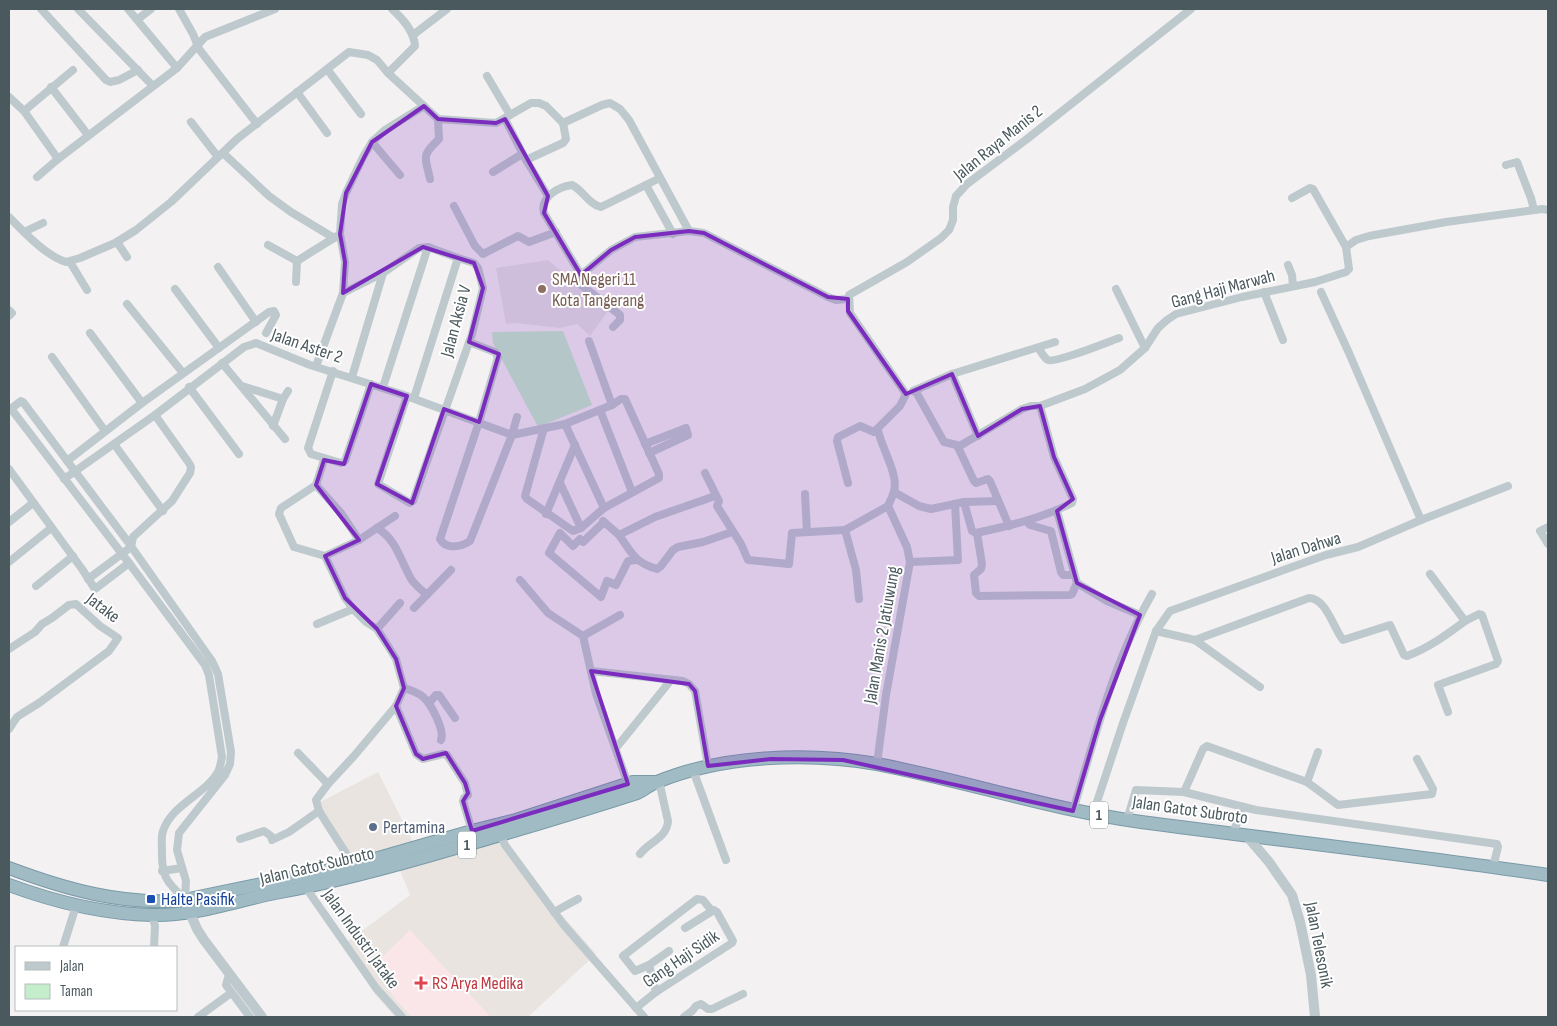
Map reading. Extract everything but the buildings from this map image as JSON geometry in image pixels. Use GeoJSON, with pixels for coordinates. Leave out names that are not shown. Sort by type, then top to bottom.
{"type":"FeatureCollection","features":[{"type":"Feature","properties":{"kind":"highway","name":"Jalan Gatot Subroto"},"geometry":{"type":"LineString","coordinates":[[9,885],[38,896],[76,906],[127,914],[152,915],[189,912],[302,881],[501,836],[637,793],[656,782],[708,766],[796,758],[877,764],[1073,811],[1127,820],[1548,875]]}},
{"type":"Feature","properties":{"kind":"highway","name":"Jalan Gatot Subroto"},"geometry":{"type":"LineString","coordinates":[[355,870],[472,831],[516,820],[628,784],[641,781],[656,782]]}},
{"type":"Feature","properties":{"kind":"highway","name":"Jalan Gatot Subroto"},"geometry":{"type":"LineString","coordinates":[[9,868],[77,891],[130,899],[169,901],[277,881],[302,881]]}},
{"type":"Feature","properties":{"kind":"street"},"geometry":{"type":"LineString","coordinates":[[41,9],[106,80],[110,82],[118,80],[138,70]]}},
{"type":"Feature","properties":{"kind":"street"},"geometry":{"type":"LineString","coordinates":[[78,9],[153,86]]}},
{"type":"Feature","properties":{"kind":"street"},"geometry":{"type":"LineString","coordinates":[[128,9],[177,68]]}},
{"type":"Feature","properties":{"kind":"street"},"geometry":{"type":"LineString","coordinates":[[138,20],[151,9]]}},
{"type":"Feature","properties":{"kind":"street"},"geometry":{"type":"LineString","coordinates":[[179,9],[193,34],[198,48],[256,124]]}},
{"type":"Feature","properties":{"kind":"street"},"geometry":{"type":"LineString","coordinates":[[36,177],[177,68],[198,48],[208,35],[275,9]]}},
{"type":"Feature","properties":{"kind":"street"},"geometry":{"type":"LineString","coordinates":[[388,73],[415,46],[413,36],[406,24],[392,9]]}},
{"type":"Feature","properties":{"kind":"street"},"geometry":{"type":"LineString","coordinates":[[413,36],[447,9]]}},
{"type":"Feature","properties":{"kind":"street","name":"Jalan Raya Manis 2"},"geometry":{"type":"LineString","coordinates":[[848,299],[849,296],[907,262],[941,238],[953,220],[953,207],[956,196],[967,184],[1191,9]]}},
{"type":"Feature","properties":{"kind":"street"},"geometry":{"type":"LineString","coordinates":[[9,217],[24,232],[62,261],[70,262],[117,242],[127,237],[160,211],[256,124],[346,54],[352,52],[377,60],[388,73],[438,119],[496,123],[531,103],[539,103],[546,106],[563,123],[566,139],[563,143],[524,157],[493,172]]}},
{"type":"Feature","properties":{"kind":"street"},"geometry":{"type":"LineString","coordinates":[[327,69],[362,114]]}},
{"type":"Feature","properties":{"kind":"street"},"geometry":{"type":"LineString","coordinates":[[24,111],[73,70]]}},
{"type":"Feature","properties":{"kind":"street"},"geometry":{"type":"LineString","coordinates":[[487,76],[524,157],[548,196]]}},
{"type":"Feature","properties":{"kind":"street"},"geometry":{"type":"LineString","coordinates":[[51,87],[88,135]]}},
{"type":"Feature","properties":{"kind":"street"},"geometry":{"type":"LineString","coordinates":[[297,92],[326,133]]}},
{"type":"Feature","properties":{"kind":"street"},"geometry":{"type":"LineString","coordinates":[[9,97],[24,111],[58,159]]}},
{"type":"Feature","properties":{"kind":"street"},"geometry":{"type":"LineString","coordinates":[[563,123],[602,105],[610,103],[615,105],[628,120],[689,231]]}},
{"type":"Feature","properties":{"kind":"street"},"geometry":{"type":"LineString","coordinates":[[316,366],[343,293],[345,262],[337,236],[342,204],[363,157],[372,142],[384,130],[424,106]]}},
{"type":"Feature","properties":{"kind":"street"},"geometry":{"type":"LineString","coordinates":[[430,180],[426,153],[439,139],[438,119]]}},
{"type":"Feature","properties":{"kind":"street"},"geometry":{"type":"LineString","coordinates":[[191,122],[207,143],[269,196],[291,212],[337,236]]}},
{"type":"Feature","properties":{"kind":"street"},"geometry":{"type":"LineString","coordinates":[[372,142],[400,175]]}},
{"type":"Feature","properties":{"kind":"street"},"geometry":{"type":"LineString","coordinates":[[1506,164],[1517,162],[1534,210]]}},
{"type":"Feature","properties":{"kind":"street"},"geometry":{"type":"LineString","coordinates":[[581,275],[543,210],[543,205],[548,196],[572,185],[597,207],[601,208],[660,178]]}},
{"type":"Feature","properties":{"kind":"street"},"geometry":{"type":"LineString","coordinates":[[646,185],[673,234]]}},
{"type":"Feature","properties":{"kind":"street"},"geometry":{"type":"LineString","coordinates":[[1292,198],[1310,188],[1313,189],[1346,247],[1356,240],[1369,236],[1446,222],[1534,210],[1548,210]]}},
{"type":"Feature","properties":{"kind":"street"},"geometry":{"type":"LineString","coordinates":[[454,206],[475,246],[483,254],[518,236],[528,242],[556,232]]}},
{"type":"Feature","properties":{"kind":"street"},"geometry":{"type":"LineString","coordinates":[[24,232],[43,223]]}},
{"type":"Feature","properties":{"kind":"street"},"geometry":{"type":"LineString","coordinates":[[613,327],[620,320],[620,315],[581,285],[579,280],[581,275],[611,250],[629,240],[642,236],[689,231],[704,233],[828,297],[836,300],[848,299],[850,313],[906,394]]}},
{"type":"Feature","properties":{"kind":"street"},"geometry":{"type":"LineString","coordinates":[[297,261],[337,236]]}},
{"type":"Feature","properties":{"kind":"street"},"geometry":{"type":"LineString","coordinates":[[117,242],[127,257]]}},
{"type":"Feature","properties":{"kind":"street"},"geometry":{"type":"LineString","coordinates":[[268,245],[297,261]]}},
{"type":"Feature","properties":{"kind":"street"},"geometry":{"type":"LineString","coordinates":[[343,293],[383,273],[418,248],[428,247],[382,387]]}},
{"type":"Feature","properties":{"kind":"street","name":"Jalan Aksia V"},"geometry":{"type":"LineString","coordinates":[[410,397],[378,484],[412,502],[468,342],[483,288],[478,268],[474,264],[457,260],[428,247]]}},
{"type":"Feature","properties":{"kind":"street","name":"Gang Haji Marwah"},"geometry":{"type":"LineString","coordinates":[[958,447],[1022,409],[1040,406],[1086,389],[1120,370],[1145,348],[1158,328],[1176,314],[1346,272],[1349,269],[1346,247]]}},
{"type":"Feature","properties":{"kind":"street"},"geometry":{"type":"LineString","coordinates":[[410,397],[457,260]]}},
{"type":"Feature","properties":{"kind":"street"},"geometry":{"type":"LineString","coordinates":[[296,282],[297,261]]}},
{"type":"Feature","properties":{"kind":"street"},"geometry":{"type":"LineString","coordinates":[[70,262],[86,290]]}},
{"type":"Feature","properties":{"kind":"street"},"geometry":{"type":"LineString","coordinates":[[1288,265],[1292,275],[1293,286]]}},
{"type":"Feature","properties":{"kind":"street"},"geometry":{"type":"LineString","coordinates":[[218,267],[256,322]]}},
{"type":"Feature","properties":{"kind":"street"},"geometry":{"type":"LineString","coordinates":[[352,377],[383,273]]}},
{"type":"Feature","properties":{"kind":"street"},"geometry":{"type":"LineString","coordinates":[[175,289],[219,348]]}},
{"type":"Feature","properties":{"kind":"street"},"geometry":{"type":"LineString","coordinates":[[1116,289],[1145,348]]}},
{"type":"Feature","properties":{"kind":"street"},"geometry":{"type":"LineString","coordinates":[[1264,292],[1283,340]]}},
{"type":"Feature","properties":{"kind":"street"},"geometry":{"type":"LineString","coordinates":[[1321,292],[1350,353],[1421,520]]}},
{"type":"Feature","properties":{"kind":"street"},"geometry":{"type":"LineString","coordinates":[[127,304],[183,374]]}},
{"type":"Feature","properties":{"kind":"street"},"geometry":{"type":"LineString","coordinates":[[9,310],[12,313],[9,316]]}},
{"type":"Feature","properties":{"kind":"street"},"geometry":{"type":"LineString","coordinates":[[67,461],[142,403],[271,310],[276,313],[276,316],[266,333]]}},
{"type":"Feature","properties":{"kind":"street"},"geometry":{"type":"LineString","coordinates":[[90,333],[142,403]]}},
{"type":"Feature","properties":{"kind":"street"},"geometry":{"type":"LineString","coordinates":[[1038,348],[1046,358],[1052,360],[1083,352],[1119,338]]}},
{"type":"Feature","properties":{"kind":"street"},"geometry":{"type":"LineString","coordinates":[[589,341],[612,405]]}},
{"type":"Feature","properties":{"kind":"street"},"geometry":{"type":"LineString","coordinates":[[468,342],[495,352],[498,357],[480,422],[440,539],[443,544],[449,547],[462,545],[470,541],[512,435],[517,417]]}},
{"type":"Feature","properties":{"kind":"street"},"geometry":{"type":"LineString","coordinates":[[848,483],[837,441],[838,437],[860,426],[872,432],[878,430],[900,406],[906,394],[915,390],[952,374],[1055,342]]}},
{"type":"Feature","properties":{"kind":"street","name":"Jalan Aster 2"},"geometry":{"type":"LineString","coordinates":[[64,479],[155,415],[189,387],[244,347],[256,343],[512,435]]}},
{"type":"Feature","properties":{"kind":"street"},"geometry":{"type":"LineString","coordinates":[[52,357],[105,431]]}},
{"type":"Feature","properties":{"kind":"street"},"geometry":{"type":"LineString","coordinates":[[222,363],[285,440]]}},
{"type":"Feature","properties":{"kind":"street"},"geometry":{"type":"LineString","coordinates":[[333,371],[308,448],[311,454],[324,460],[340,464],[345,461],[371,384]]}},
{"type":"Feature","properties":{"kind":"street"},"geometry":{"type":"LineString","coordinates":[[952,374],[978,436]]}},
{"type":"Feature","properties":{"kind":"street"},"geometry":{"type":"LineString","coordinates":[[241,386],[283,398]]}},
{"type":"Feature","properties":{"kind":"street"},"geometry":{"type":"LineString","coordinates":[[189,387],[239,454]]}},
{"type":"Feature","properties":{"kind":"street"},"geometry":{"type":"LineString","coordinates":[[915,390],[944,442],[955,444],[958,447],[974,481],[976,483],[990,480],[1009,526]]}},
{"type":"Feature","properties":{"kind":"street"},"geometry":{"type":"LineString","coordinates":[[274,426],[283,398],[288,391]]}},
{"type":"Feature","properties":{"kind":"street"},"geometry":{"type":"LineString","coordinates":[[512,435],[544,428],[565,424],[612,405],[621,399],[625,399],[660,476],[604,508],[581,528],[573,531],[546,514],[525,496],[544,428]]}},
{"type":"Feature","properties":{"kind":"street"},"geometry":{"type":"LineString","coordinates":[[186,899],[169,884],[162,871],[163,831],[172,815],[209,782],[217,773],[220,765],[222,757],[209,675],[205,665],[12,408],[19,402],[23,402],[124,537],[205,651],[218,674],[231,752],[230,764],[225,775],[179,833],[177,850],[186,881],[186,899],[189,912],[201,934],[229,975],[262,1017]]}},
{"type":"Feature","properties":{"kind":"street"},"geometry":{"type":"LineString","coordinates":[[964,502],[972,530],[977,533],[1009,526],[1057,511],[1072,502],[1073,499],[1054,457],[1040,406]]}},
{"type":"Feature","properties":{"kind":"street"},"geometry":{"type":"LineString","coordinates":[[600,410],[632,492]]}},
{"type":"Feature","properties":{"kind":"street"},"geometry":{"type":"LineString","coordinates":[[88,579],[131,547],[133,538],[172,501],[191,470],[189,463],[155,415]]}},
{"type":"Feature","properties":{"kind":"street"},"geometry":{"type":"LineString","coordinates":[[565,424],[604,508]]}},
{"type":"Feature","properties":{"kind":"street"},"geometry":{"type":"LineString","coordinates":[[645,444],[686,428],[688,435],[649,453]]}},
{"type":"Feature","properties":{"kind":"street"},"geometry":{"type":"LineString","coordinates":[[705,473],[719,502],[717,506],[741,544],[748,560],[787,564],[789,562],[792,533],[845,530],[888,506],[896,484],[880,441],[878,430]]}},
{"type":"Feature","properties":{"kind":"street"},"geometry":{"type":"LineString","coordinates":[[114,444],[163,511]]}},
{"type":"Feature","properties":{"kind":"street"},"geometry":{"type":"LineString","coordinates":[[546,514],[575,445]]}},
{"type":"Feature","properties":{"kind":"street"},"geometry":{"type":"LineString","coordinates":[[324,460],[316,485],[281,508],[279,514],[294,547],[325,556],[359,540],[395,516]]}},
{"type":"Feature","properties":{"kind":"street"},"geometry":{"type":"LineString","coordinates":[[9,469],[95,589],[129,563]]}},
{"type":"Feature","properties":{"kind":"street"},"geometry":{"type":"LineString","coordinates":[[560,483],[581,528]]}},
{"type":"Feature","properties":{"kind":"street"},"geometry":{"type":"LineString","coordinates":[[316,485],[341,513],[359,540]]}},
{"type":"Feature","properties":{"kind":"street","name":"Jalan Dahwa"},"geometry":{"type":"LineString","coordinates":[[1093,814],[1156,631],[1170,611],[1309,561],[1358,547],[1508,486]]}},
{"type":"Feature","properties":{"kind":"street"},"geometry":{"type":"LineString","coordinates":[[894,492],[925,508],[931,509],[964,502],[998,501]]}},
{"type":"Feature","properties":{"kind":"street"},"geometry":{"type":"LineString","coordinates":[[805,494],[807,532]]}},
{"type":"Feature","properties":{"kind":"street"},"geometry":{"type":"LineString","coordinates":[[619,535],[655,517],[715,496]]}},
{"type":"Feature","properties":{"kind":"street"},"geometry":{"type":"LineString","coordinates":[[9,522],[33,503]]}},
{"type":"Feature","properties":{"kind":"street"},"geometry":{"type":"LineString","coordinates":[[910,562],[958,560],[954,504]]}},
{"type":"Feature","properties":{"kind":"street","name":"Jalan Manis 2 Jatiuwung"},"geometry":{"type":"LineString","coordinates":[[877,764],[897,632],[910,562],[907,547],[888,506]]}},
{"type":"Feature","properties":{"kind":"street"},"geometry":{"type":"LineString","coordinates":[[1057,511],[1077,583],[1107,601],[1140,616]]}},
{"type":"Feature","properties":{"kind":"street"},"geometry":{"type":"LineString","coordinates":[[1026,521],[1051,530],[1061,572],[1063,575],[1074,574]]}},
{"type":"Feature","properties":{"kind":"street"},"geometry":{"type":"LineString","coordinates":[[636,560],[628,561],[616,585],[607,582],[601,597],[549,553],[560,533],[574,546],[580,540],[583,542],[603,522],[619,535],[636,560],[656,568],[661,566],[673,550],[678,547],[704,542],[732,532]]}},
{"type":"Feature","properties":{"kind":"street"},"geometry":{"type":"LineString","coordinates":[[1548,527],[1540,531],[1548,544]]}},
{"type":"Feature","properties":{"kind":"street"},"geometry":{"type":"LineString","coordinates":[[9,562],[51,528]]}},
{"type":"Feature","properties":{"kind":"street"},"geometry":{"type":"LineString","coordinates":[[377,528],[385,532],[394,543],[410,578],[427,595]]}},
{"type":"Feature","properties":{"kind":"street"},"geometry":{"type":"LineString","coordinates":[[845,530],[856,570],[859,599]]}},
{"type":"Feature","properties":{"kind":"street"},"geometry":{"type":"LineString","coordinates":[[977,533],[982,564],[981,569],[974,575],[978,596],[1068,595],[1072,594],[1077,583]]}},
{"type":"Feature","properties":{"kind":"street"},"geometry":{"type":"LineString","coordinates":[[115,544],[124,537],[133,538]]}},
{"type":"Feature","properties":{"kind":"street"},"geometry":{"type":"LineString","coordinates":[[36,586],[73,556]]}},
{"type":"Feature","properties":{"kind":"street"},"geometry":{"type":"LineString","coordinates":[[325,556],[352,609],[366,622],[378,629],[396,659],[404,688],[396,706],[316,800],[319,811],[355,870]]}},
{"type":"Feature","properties":{"kind":"street"},"geometry":{"type":"LineString","coordinates":[[414,608],[450,570]]}},
{"type":"Feature","properties":{"kind":"street"},"geometry":{"type":"LineString","coordinates":[[1430,574],[1465,621]]}},
{"type":"Feature","properties":{"kind":"street"},"geometry":{"type":"LineString","coordinates":[[520,580],[548,613],[582,636],[596,694],[628,784]]}},
{"type":"Feature","properties":{"kind":"street"},"geometry":{"type":"LineString","coordinates":[[1073,811],[1100,720],[1127,647],[1152,594]]}},
{"type":"Feature","properties":{"kind":"street"},"geometry":{"type":"LineString","coordinates":[[1195,640],[1309,598],[1314,598],[1322,604],[1343,640],[1390,625],[1406,656],[1436,642],[1465,621],[1479,614],[1482,615],[1498,661],[1496,664],[1438,685],[1448,712]]}},
{"type":"Feature","properties":{"kind":"street"},"geometry":{"type":"LineString","coordinates":[[378,629],[400,603]]}},
{"type":"Feature","properties":{"kind":"street","name":"Jatake"},"geometry":{"type":"LineString","coordinates":[[9,649],[73,604],[76,604],[100,626],[118,638],[110,651],[17,717],[9,729]]}},
{"type":"Feature","properties":{"kind":"street"},"geometry":{"type":"LineString","coordinates":[[317,624],[352,609]]}},
{"type":"Feature","properties":{"kind":"street"},"geometry":{"type":"LineString","coordinates":[[582,636],[620,615]]}},
{"type":"Feature","properties":{"kind":"street"},"geometry":{"type":"LineString","coordinates":[[1156,631],[1195,640],[1260,687]]}},
{"type":"Feature","properties":{"kind":"street"},"geometry":{"type":"LineString","coordinates":[[591,671],[686,682],[695,691],[708,766]]}},
{"type":"Feature","properties":{"kind":"street"},"geometry":{"type":"LineString","coordinates":[[209,675],[218,674]]}},
{"type":"Feature","properties":{"kind":"street"},"geometry":{"type":"LineString","coordinates":[[616,748],[671,680]]}},
{"type":"Feature","properties":{"kind":"street"},"geometry":{"type":"LineString","coordinates":[[404,688],[423,697],[429,703],[442,733],[441,740]]}},
{"type":"Feature","properties":{"kind":"street"},"geometry":{"type":"LineString","coordinates":[[429,703],[436,694],[439,694],[455,718]]}},
{"type":"Feature","properties":{"kind":"street"},"geometry":{"type":"LineString","coordinates":[[396,706],[416,754],[423,759],[443,754],[447,755],[465,783],[468,795],[462,799],[472,831]]}},
{"type":"Feature","properties":{"kind":"street"},"geometry":{"type":"LineString","coordinates":[[1184,792],[1203,749],[1207,746],[1307,782],[1338,805],[1432,794],[1433,789],[1417,759]]}},
{"type":"Feature","properties":{"kind":"street"},"geometry":{"type":"LineString","coordinates":[[1307,782],[1318,752]]}},
{"type":"Feature","properties":{"kind":"street"},"geometry":{"type":"LineString","coordinates":[[298,753],[328,784]]}},
{"type":"Feature","properties":{"kind":"street"},"geometry":{"type":"LineString","coordinates":[[693,770],[726,860]]}},
{"type":"Feature","properties":{"kind":"street"},"geometry":{"type":"LineString","coordinates":[[640,854],[663,835],[668,827],[668,821],[656,782]]}},
{"type":"Feature","properties":{"kind":"street"},"geometry":{"type":"LineString","coordinates":[[1127,820],[1136,790],[1184,792],[1243,807],[1497,844],[1493,867]]}},
{"type":"Feature","properties":{"kind":"street"},"geometry":{"type":"LineString","coordinates":[[1233,833],[1243,807]]}},
{"type":"Feature","properties":{"kind":"street"},"geometry":{"type":"LineString","coordinates":[[240,839],[264,831],[271,836],[272,840],[289,832],[319,811]]}},
{"type":"Feature","properties":{"kind":"street","name":"Jalan Telesonik"},"geometry":{"type":"LineString","coordinates":[[1246,835],[1269,862],[1292,895],[1300,922],[1311,975],[1315,1017]]}},
{"type":"Feature","properties":{"kind":"street"},"geometry":{"type":"LineString","coordinates":[[501,836],[505,845],[554,912],[644,1017]]}},
{"type":"Feature","properties":{"kind":"street"},"geometry":{"type":"LineString","coordinates":[[162,871],[182,868]]}},
{"type":"Feature","properties":{"kind":"street","name":"Jalan Industri Jatake"},"geometry":{"type":"LineString","coordinates":[[302,881],[376,988],[402,1017]]}},
{"type":"Feature","properties":{"kind":"street"},"geometry":{"type":"LineString","coordinates":[[554,912],[578,899]]}},
{"type":"Feature","properties":{"kind":"street"},"geometry":{"type":"LineString","coordinates":[[670,951],[649,965],[635,971],[623,956],[697,899],[703,900],[712,911]]}},
{"type":"Feature","properties":{"kind":"street"},"geometry":{"type":"LineString","coordinates":[[63,946],[76,906]]}},
{"type":"Feature","properties":{"kind":"street","name":"Gang Haji Sidik"},"geometry":{"type":"LineString","coordinates":[[636,1008],[656,992],[733,942],[717,912],[714,910],[685,928]]}},
{"type":"Feature","properties":{"kind":"street"},"geometry":{"type":"LineString","coordinates":[[152,915],[155,926],[154,946]]}},
{"type":"Feature","properties":{"kind":"street"},"geometry":{"type":"LineString","coordinates":[[649,965],[656,992]]}},
{"type":"Feature","properties":{"kind":"street"},"geometry":{"type":"LineString","coordinates":[[229,975],[225,982],[231,993],[250,1017]]}},
{"type":"Feature","properties":{"kind":"street"},"geometry":{"type":"LineString","coordinates":[[198,1017],[231,993]]}},
{"type":"Feature","properties":{"kind":"street"},"geometry":{"type":"LineString","coordinates":[[684,1017],[701,1004],[708,1009],[712,1009],[744,994]]}},
{"type":"Feature","properties":{"kind":"highlighted area"},"geometry":{"type":"Polygon","coordinates":[[[424,106],[438,119],[496,123],[505,119],[548,196],[544,213],[581,275],[611,250],[635,237],[689,231],[704,233],[828,297],[848,299],[848,311],[906,394],[952,374],[978,436],[1022,409],[1040,406],[1054,457],[1073,499],[1057,511],[1077,583],[1140,615],[1100,720],[1073,811],[843,760],[771,759],[708,766],[695,691],[689,684],[591,671],[628,784],[472,831],[463,801],[468,793],[465,783],[446,753],[423,759],[416,754],[396,706],[404,688],[396,659],[377,629],[345,598],[325,556],[359,540],[316,485],[324,460],[344,464],[371,384],[407,396],[377,484],[412,503],[444,409],[479,422],[499,354],[469,342],[483,288],[474,263],[423,247],[343,293],[345,262],[340,234],[346,193],[372,142],[424,106]]]}},
{"type":"Feature","properties":{"kind":"shaded area","name":"SMA Negeri 11 Kota Tangerang"},"geometry":{"type":"Polygon","coordinates":[[[548,260],[608,311],[590,336],[577,324],[560,328],[514,323],[506,324],[496,268],[548,260]]]}},
{"type":"Feature","properties":{"kind":"shaded area"},"geometry":{"type":"Polygon","coordinates":[[[378,772],[414,844],[488,822],[556,908],[596,954],[528,1017],[395,1017],[375,994],[343,945],[410,895],[392,851],[352,861],[318,803],[378,772]]]}},
{"type":"Feature","properties":{"kind":"shaded area","name":"RS Arya Medika"},"geometry":{"type":"Polygon","coordinates":[[[410,930],[489,1015],[487,1017],[412,1017],[395,999],[372,967],[410,930]]]}},
{"type":"Feature","properties":{"kind":"green space"},"geometry":{"type":"Polygon","coordinates":[[[563,331],[592,405],[538,427],[493,343],[492,332],[563,331]]]}},
{"type":"Feature","properties":{"kind":"place","name":"SMA Negeri 11 Kota Tangerang"},"geometry":{"type":"Point","coordinates":[542,289]}},
{"type":"Feature","properties":{"kind":"place","name":"Pertamina"},"geometry":{"type":"Point","coordinates":[373,827]}},
{"type":"Feature","properties":{"kind":"place","name":"Halte Pasifik"},"geometry":{"type":"Point","coordinates":[151,899]}},
{"type":"Feature","properties":{"kind":"place","name":"RS Arya Medika"},"geometry":{"type":"Point","coordinates":[421,983]}}]}
